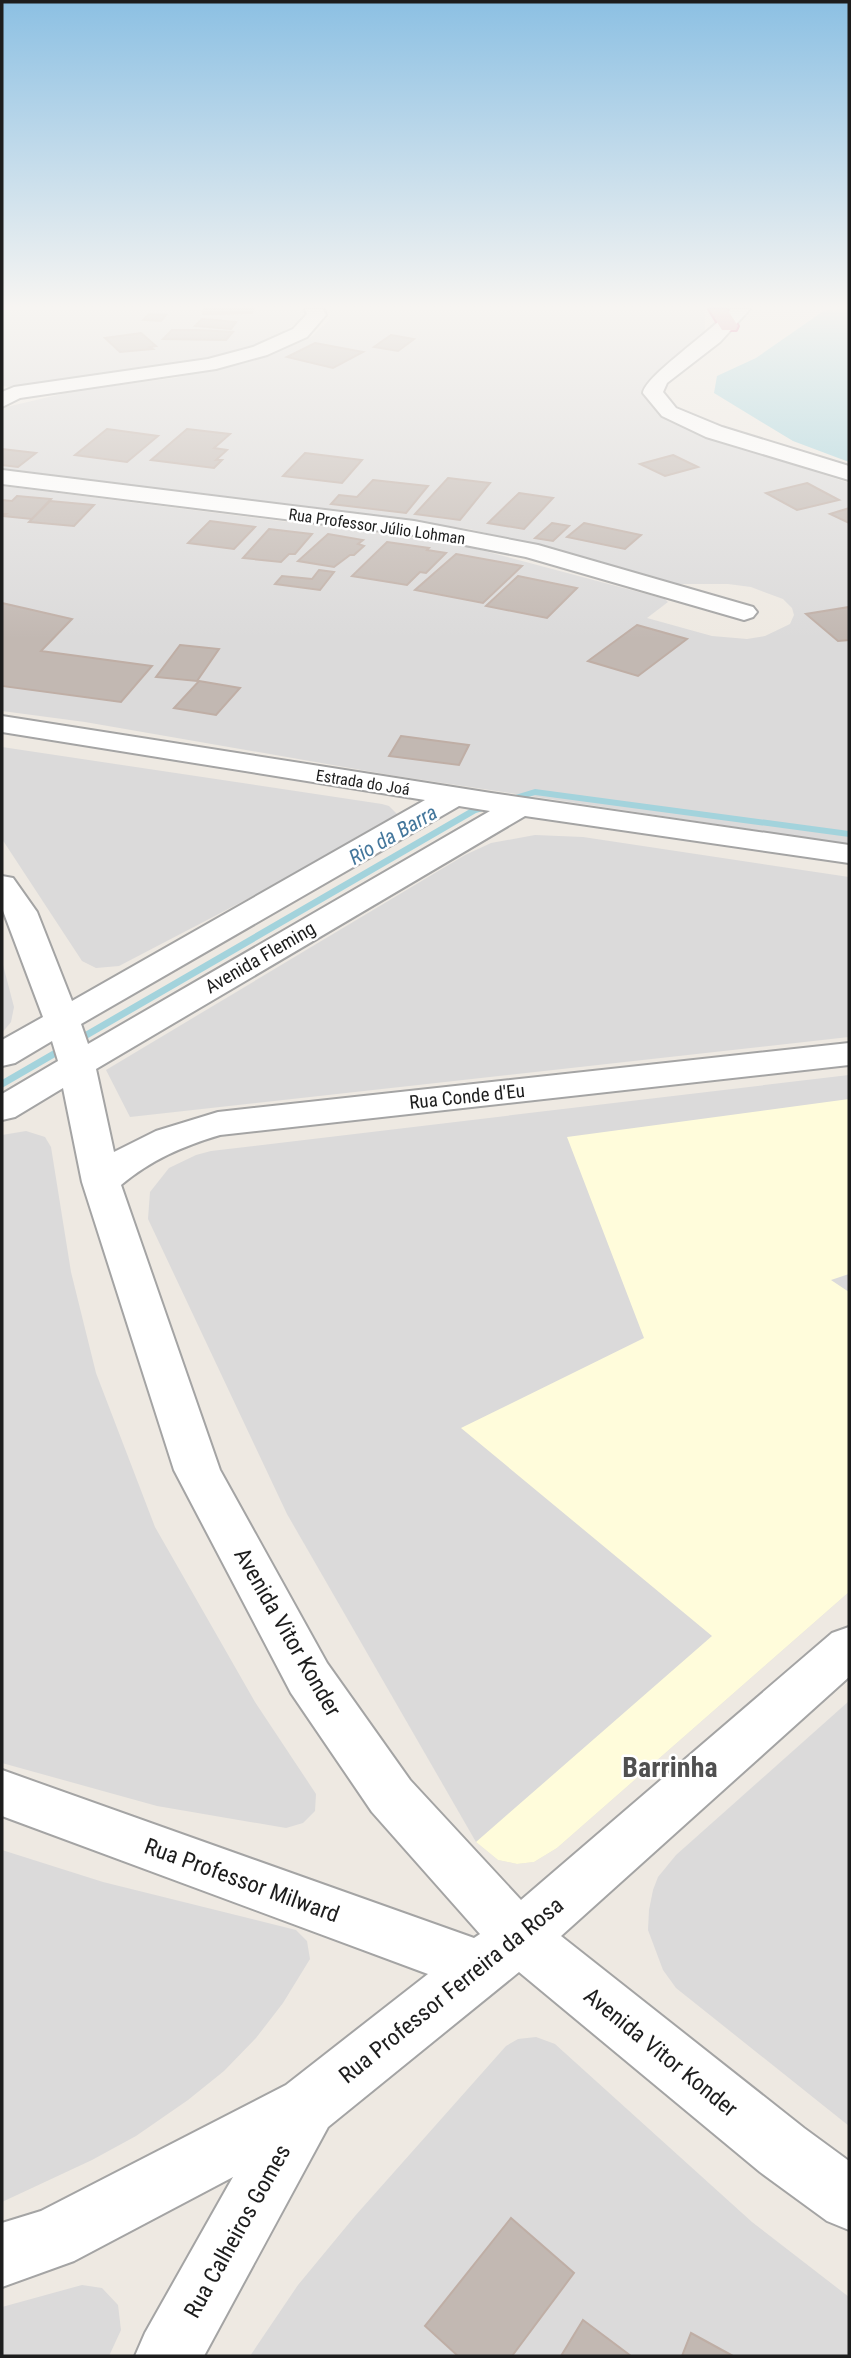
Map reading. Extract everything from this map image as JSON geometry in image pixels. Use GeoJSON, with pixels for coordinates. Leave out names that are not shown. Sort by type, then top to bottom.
{"type":"FeatureCollection","features":[{"type":"Feature","properties":{"kind":"street"},"geometry":{"type":"LineString","coordinates":[[685,419],[714,432],[849,473]]}},
{"type":"Feature","properties":{"kind":"street","name":"Rua Professor Júlio Lohman"},"geometry":{"type":"LineString","coordinates":[[2,477],[414,528],[530,550],[744,612]]}},
{"type":"Feature","properties":{"kind":"street","name":"Estrada do Joá"},"geometry":{"type":"LineString","coordinates":[[2,724],[514,805],[849,854]]}},
{"type":"Feature","properties":{"kind":"street","name":"Avenida Fleming"},"geometry":{"type":"LineString","coordinates":[[2,1109],[70,1042],[458,796]]}},
{"type":"Feature","properties":{"kind":"street","name":"Avenida Fleming"},"geometry":{"type":"LineString","coordinates":[[2,1055],[70,1042],[514,805]]}},
{"type":"Feature","properties":{"kind":"street","name":"Avenida Vitor Konder"},"geometry":{"type":"LineString","coordinates":[[2,884],[70,1042],[101,1182],[197,1470],[309,1678],[500,1952],[849,2199]]}},
{"type":"Feature","properties":{"kind":"street","name":"Rua Conde d'Eu"},"geometry":{"type":"LineString","coordinates":[[101,1182],[128,1158],[165,1139],[218,1124],[849,1054]]}},
{"type":"Feature","properties":{"kind":"street","name":"Rua Professor Ferreira da Rosa"},"geometry":{"type":"LineString","coordinates":[[2,2255],[52,2239],[307,2106],[500,1952],[849,1647]]}},
{"type":"Feature","properties":{"kind":"street","name":"Rua Professor Milward"},"geometry":{"type":"LineString","coordinates":[[2,1793],[500,1952]]}},
{"type":"Feature","properties":{"kind":"street","name":"Rua Calheiros Gomes"},"geometry":{"type":"LineString","coordinates":[[168,2356],[307,2106]]}},
{"type":"Feature","properties":{"kind":"shaded area"},"geometry":{"type":"Polygon","coordinates":[[[2,419],[689,419],[719,440],[849,483],[849,844],[396,776],[85,722],[2,711],[2,486],[454,543],[665,599],[668,602],[647,618],[712,636],[747,639],[765,636],[790,624],[794,615],[792,608],[783,599],[751,587],[728,584],[671,584],[646,579],[521,541],[469,529],[186,491],[2,471],[2,419]]]}},
{"type":"Feature","properties":{"kind":"shaded area"},"geometry":{"type":"Polygon","coordinates":[[[2,747],[382,804],[389,806],[397,814],[391,824],[119,966],[96,968],[82,961],[2,839],[2,747]]]}},
{"type":"Feature","properties":{"kind":"shaded area"},"geometry":{"type":"Polygon","coordinates":[[[535,835],[583,837],[849,877],[849,1037],[130,1117],[106,1070],[465,855],[491,843],[535,835]]]}},
{"type":"Feature","properties":{"kind":"shaded area"},"geometry":{"type":"Polygon","coordinates":[[[2,961],[14,1007],[11,1022],[2,1033],[2,961]]]}},
{"type":"Feature","properties":{"kind":"shaded area"},"geometry":{"type":"Polygon","coordinates":[[[849,1075],[849,1592],[557,1848],[534,1862],[517,1864],[498,1860],[476,1842],[287,1514],[148,1219],[150,1192],[169,1168],[211,1151],[849,1075]]]}},
{"type":"Feature","properties":{"kind":"shaded area"},"geometry":{"type":"Polygon","coordinates":[[[849,1099],[849,1274],[831,1280],[849,1292],[849,1592],[557,1848],[534,1862],[517,1864],[498,1860],[476,1842],[712,1636],[461,1428],[644,1338],[567,1137],[849,1099]]]}},
{"type":"Feature","properties":{"kind":"shaded area"},"geometry":{"type":"Polygon","coordinates":[[[26,1131],[45,1137],[51,1147],[71,1272],[96,1373],[155,1527],[255,1702],[316,1794],[315,1811],[303,1823],[286,1828],[157,1806],[2,1763],[2,1135],[26,1131]]]}},
{"type":"Feature","properties":{"kind":"shaded area"},"geometry":{"type":"Polygon","coordinates":[[[849,1701],[849,2126],[676,1988],[663,1970],[648,1930],[653,1890],[658,1877],[676,1855],[849,1701]]]}},
{"type":"Feature","properties":{"kind":"shaded area"},"geometry":{"type":"Polygon","coordinates":[[[2,1850],[103,1882],[296,1930],[307,1941],[310,1959],[283,2003],[256,2038],[224,2071],[188,2100],[136,2136],[2,2202],[2,1850]]]}},
{"type":"Feature","properties":{"kind":"shaded area"},"geometry":{"type":"Polygon","coordinates":[[[536,2037],[555,2044],[752,2222],[849,2297],[849,2356],[250,2356],[298,2285],[355,2216],[506,2046],[518,2039],[536,2037]]]}},
{"type":"Feature","properties":{"kind":"shaded area"},"geometry":{"type":"Polygon","coordinates":[[[82,2285],[102,2288],[118,2305],[121,2330],[109,2356],[2,2356],[2,2307],[82,2285]]]}},
{"type":"Feature","properties":{"kind":"water"},"geometry":{"type":"Polygon","coordinates":[[[757,419],[849,419],[849,462],[793,441],[757,419]]]}},
{"type":"Feature","properties":{"kind":"building"},"geometry":{"type":"Polygon","coordinates":[[[107,429],[158,436],[127,462],[75,455],[107,429]]]}},
{"type":"Feature","properties":{"kind":"building"},"geometry":{"type":"Polygon","coordinates":[[[187,429],[230,434],[214,448],[227,450],[216,460],[222,460],[214,468],[151,460],[187,429]]]}},
{"type":"Feature","properties":{"kind":"building"},"geometry":{"type":"Polygon","coordinates":[[[2,449],[36,453],[18,467],[2,465],[2,449]]]}},
{"type":"Feature","properties":{"kind":"building"},"geometry":{"type":"Polygon","coordinates":[[[305,453],[362,460],[342,483],[283,476],[305,453]]]}},
{"type":"Feature","properties":{"kind":"building"},"geometry":{"type":"Polygon","coordinates":[[[673,455],[698,467],[665,476],[640,464],[673,455]]]}},
{"type":"Feature","properties":{"kind":"building"},"geometry":{"type":"Polygon","coordinates":[[[448,478],[490,483],[460,520],[415,514],[448,478]]]}},
{"type":"Feature","properties":{"kind":"building"},"geometry":{"type":"Polygon","coordinates":[[[373,480],[428,486],[406,513],[331,504],[339,495],[357,497],[373,480]]]}},
{"type":"Feature","properties":{"kind":"building"},"geometry":{"type":"Polygon","coordinates":[[[807,483],[839,500],[797,510],[766,493],[807,483]]]}},
{"type":"Feature","properties":{"kind":"building"},"geometry":{"type":"Polygon","coordinates":[[[519,493],[553,498],[524,529],[488,523],[519,493]]]}},
{"type":"Feature","properties":{"kind":"building"},"geometry":{"type":"Polygon","coordinates":[[[17,496],[51,499],[32,519],[3,516],[6,514],[2,514],[2,500],[12,501],[17,496]]]}},
{"type":"Feature","properties":{"kind":"building"},"geometry":{"type":"Polygon","coordinates":[[[50,501],[94,505],[74,526],[29,522],[50,501]]]}},
{"type":"Feature","properties":{"kind":"building"},"geometry":{"type":"Polygon","coordinates":[[[849,508],[849,523],[830,514],[849,508]]]}},
{"type":"Feature","properties":{"kind":"building"},"geometry":{"type":"Polygon","coordinates":[[[210,521],[255,527],[234,549],[188,543],[210,521]]]}},
{"type":"Feature","properties":{"kind":"building"},"geometry":{"type":"Polygon","coordinates":[[[552,523],[569,526],[553,541],[535,538],[552,523]]]}},
{"type":"Feature","properties":{"kind":"building"},"geometry":{"type":"Polygon","coordinates":[[[584,523],[641,535],[625,549],[567,537],[584,523]]]}},
{"type":"Feature","properties":{"kind":"building"},"geometry":{"type":"Polygon","coordinates":[[[269,529],[312,534],[295,554],[289,554],[281,562],[243,558],[269,529]]]}},
{"type":"Feature","properties":{"kind":"building"},"geometry":{"type":"Polygon","coordinates":[[[328,534],[363,540],[358,544],[364,546],[334,567],[298,561],[328,534]]]}},
{"type":"Feature","properties":{"kind":"building"},"geometry":{"type":"Polygon","coordinates":[[[387,542],[446,553],[426,573],[420,572],[407,585],[352,576],[387,542]]]}},
{"type":"Feature","properties":{"kind":"building"},"geometry":{"type":"Polygon","coordinates":[[[456,554],[522,566],[483,603],[415,590],[456,554]]]}},
{"type":"Feature","properties":{"kind":"building"},"geometry":{"type":"Polygon","coordinates":[[[319,570],[334,572],[320,590],[275,584],[282,576],[312,579],[319,570]]]}},
{"type":"Feature","properties":{"kind":"building"},"geometry":{"type":"Polygon","coordinates":[[[518,576],[577,588],[547,618],[486,606],[518,576]]]}},
{"type":"Feature","properties":{"kind":"building"},"geometry":{"type":"Polygon","coordinates":[[[2,603],[72,619],[41,651],[152,666],[121,702],[2,686],[2,603]]]}},
{"type":"Feature","properties":{"kind":"building"},"geometry":{"type":"Polygon","coordinates":[[[849,607],[849,640],[838,641],[806,614],[849,607]]]}},
{"type":"Feature","properties":{"kind":"building"},"geometry":{"type":"Polygon","coordinates":[[[637,625],[687,639],[638,676],[588,661],[637,625]]]}},
{"type":"Feature","properties":{"kind":"building"},"geometry":{"type":"Polygon","coordinates":[[[180,645],[219,649],[197,681],[156,677],[180,645]]]}},
{"type":"Feature","properties":{"kind":"building"},"geometry":{"type":"Polygon","coordinates":[[[199,681],[240,688],[216,715],[174,708],[199,681]]]}},
{"type":"Feature","properties":{"kind":"building"},"geometry":{"type":"Polygon","coordinates":[[[401,736],[469,745],[459,765],[389,756],[401,736]]]}},
{"type":"Feature","properties":{"kind":"building"},"geometry":{"type":"Polygon","coordinates":[[[511,2218],[574,2273],[512,2356],[458,2356],[425,2326],[511,2218]]]}},
{"type":"Feature","properties":{"kind":"building"},"geometry":{"type":"Polygon","coordinates":[[[583,2320],[631,2356],[561,2356],[583,2320]]]}},
{"type":"Feature","properties":{"kind":"building"},"geometry":{"type":"Polygon","coordinates":[[[691,2333],[733,2356],[682,2356],[691,2333]]]}},
{"type":"Feature","properties":{"kind":"waterway","name":"Rio da Barra"},"geometry":{"type":"LineString","coordinates":[[2,1085],[473,811],[535,792],[849,834]]}},
{"type":"Feature","properties":{"kind":"district","name":"Barrinha"},"geometry":{"type":"Point","coordinates":[670,1767]}}]}
